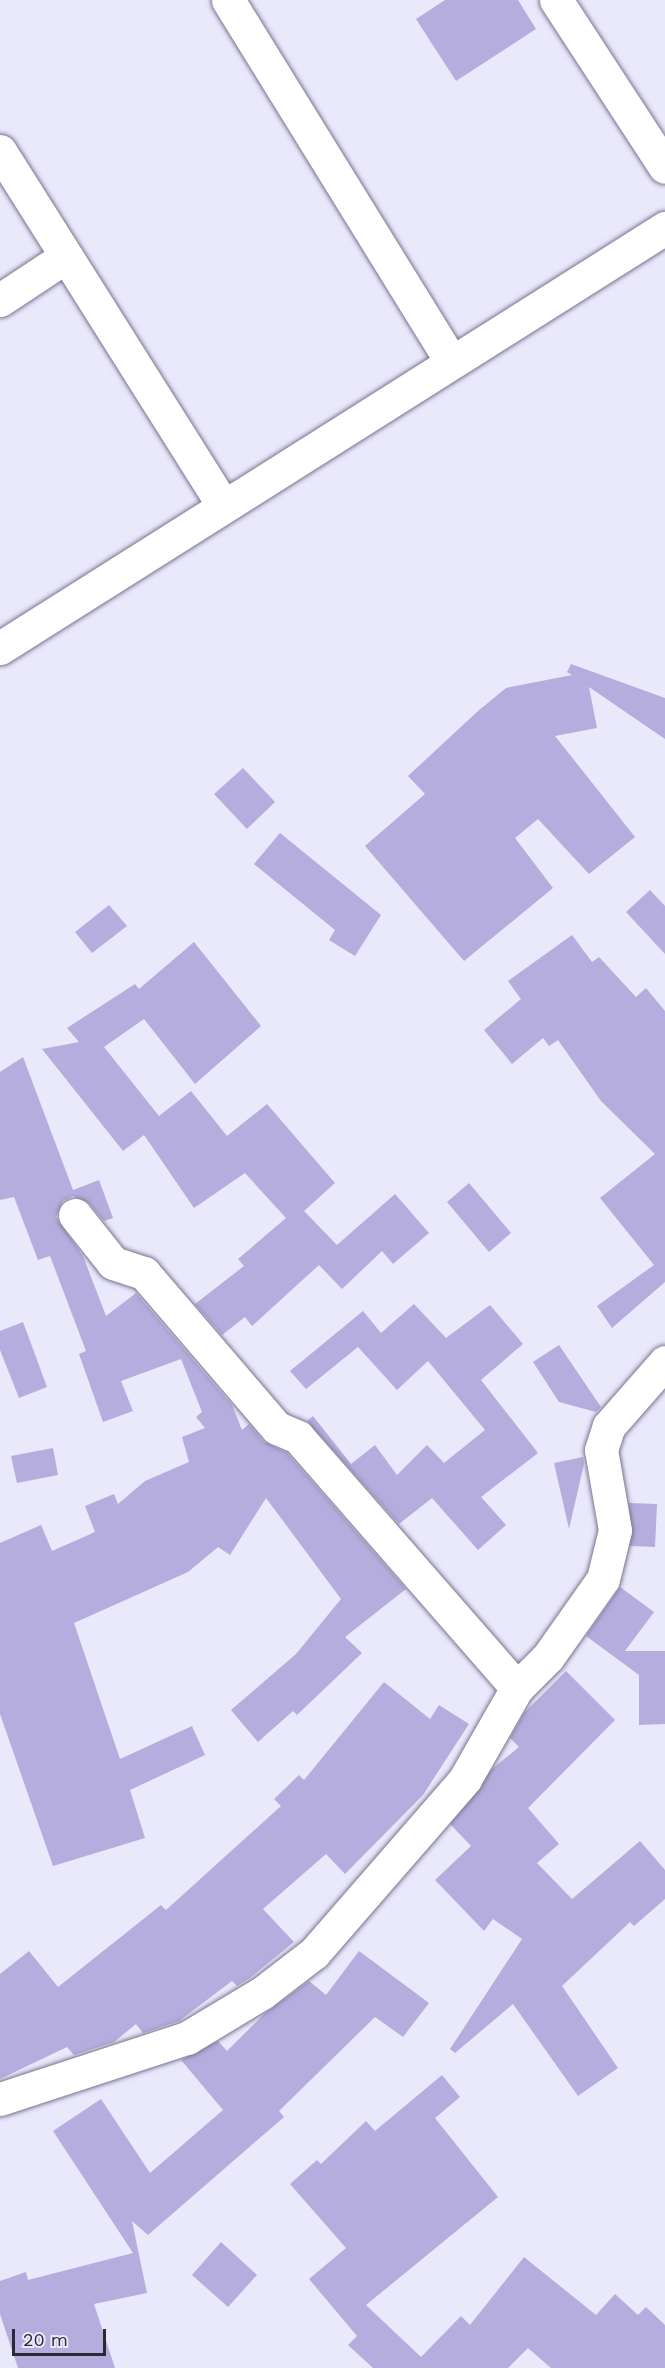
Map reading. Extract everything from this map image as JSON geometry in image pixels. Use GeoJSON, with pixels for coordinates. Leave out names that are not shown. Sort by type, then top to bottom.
{"type":"FeatureCollection","features":[{"type":"Feature","properties":{"kind":"street"},"geometry":{"type":"LineString","coordinates":[[228,0],[451,361]]}},
{"type":"Feature","properties":{"kind":"street"},"geometry":{"type":"LineString","coordinates":[[556,0],[665,167]]}},
{"type":"Feature","properties":{"kind":"street"},"geometry":{"type":"LineString","coordinates":[[0,151],[223,505]]}},
{"type":"Feature","properties":{"kind":"street"},"geometry":{"type":"LineString","coordinates":[[0,648],[451,361],[665,228]]}},
{"type":"Feature","properties":{"kind":"street"},"geometry":{"type":"LineString","coordinates":[[0,300],[65,257]]}},
{"type":"Feature","properties":{"kind":"street"},"geometry":{"type":"LineString","coordinates":[[75,1215],[113,1263],[144,1273],[277,1428],[298,1437],[517,1688]]}},
{"type":"Feature","properties":{"kind":"street"},"geometry":{"type":"LineString","coordinates":[[0,2099],[187,2038],[262,1993],[314,1953],[465,1779],[517,1688],[548,1657],[603,1579],[615,1530],[601,1450],[609,1425],[665,1362]]}},
{"type":"Feature","properties":{"kind":"building"},"geometry":{"type":"Polygon","coordinates":[[[445,0],[518,0],[536,29],[456,81],[416,19],[445,0]]]}},
{"type":"Feature","properties":{"kind":"building"},"geometry":{"type":"Polygon","coordinates":[[[571,664],[665,698],[665,739],[589,687],[597,728],[555,736],[635,837],[589,874],[538,819],[515,838],[553,888],[464,961],[365,846],[425,794],[408,776],[478,711],[506,688],[572,675],[567,672],[571,664]]]}},
{"type":"Feature","properties":{"kind":"building"},"geometry":{"type":"Polygon","coordinates":[[[243,768],[275,802],[247,829],[214,794],[243,768]]]}},
{"type":"Feature","properties":{"kind":"building"},"geometry":{"type":"Polygon","coordinates":[[[280,833],[381,915],[355,956],[329,940],[335,930],[254,864],[280,833]]]}},
{"type":"Feature","properties":{"kind":"building"},"geometry":{"type":"Polygon","coordinates":[[[650,890],[665,906],[665,954],[626,912],[650,890]]]}},
{"type":"Feature","properties":{"kind":"building"},"geometry":{"type":"Polygon","coordinates":[[[109,905],[127,926],[92,953],[75,932],[109,905]]]}},
{"type":"Feature","properties":{"kind":"building"},"geometry":{"type":"Polygon","coordinates":[[[572,935],[592,962],[599,957],[636,997],[646,988],[665,1011],[665,1282],[612,1328],[597,1306],[654,1265],[600,1198],[655,1154],[601,1101],[558,1040],[549,1046],[543,1038],[512,1064],[484,1030],[521,999],[508,981],[572,935]]]}},
{"type":"Feature","properties":{"kind":"building"},"geometry":{"type":"Polygon","coordinates":[[[194,942],[261,1026],[195,1084],[144,1019],[104,1047],[159,1116],[191,1091],[227,1136],[267,1104],[335,1183],[304,1211],[337,1245],[395,1194],[429,1233],[393,1264],[382,1251],[342,1289],[319,1265],[252,1326],[245,1317],[222,1335],[195,1304],[244,1266],[238,1259],[286,1218],[245,1173],[194,1208],[144,1135],[123,1151],[42,1049],[79,1042],[67,1028],[135,984],[139,989],[194,942]]]}},
{"type":"Feature","properties":{"kind":"building"},"geometry":{"type":"Polygon","coordinates":[[[23,1057],[73,1190],[99,1180],[113,1218],[104,1221],[89,1203],[73,1196],[63,1201],[56,1217],[83,1256],[106,1316],[136,1293],[232,1405],[242,1430],[249,1424],[263,1441],[287,1453],[406,1589],[345,1637],[362,1653],[297,1715],[293,1711],[258,1742],[231,1710],[296,1654],[341,1599],[266,1498],[230,1555],[218,1547],[188,1572],[74,1623],[120,1759],[192,1726],[205,1755],[130,1790],[145,1838],[53,1866],[0,1714],[0,1543],[41,1525],[52,1551],[95,1532],[85,1506],[114,1494],[118,1504],[145,1481],[189,1462],[182,1437],[205,1428],[196,1417],[202,1412],[181,1359],[121,1381],[133,1411],[103,1422],[79,1354],[86,1351],[50,1256],[38,1260],[14,1197],[0,1200],[0,1072],[23,1057]]]}},
{"type":"Feature","properties":{"kind":"building"},"geometry":{"type":"Polygon","coordinates":[[[469,1183],[511,1233],[489,1252],[447,1202],[469,1183]]]}},
{"type":"Feature","properties":{"kind":"building"},"geometry":{"type":"Polygon","coordinates":[[[414,1304],[446,1338],[490,1305],[523,1344],[481,1380],[538,1453],[481,1497],[506,1525],[478,1550],[432,1498],[399,1524],[307,1421],[313,1416],[351,1464],[375,1445],[397,1475],[427,1445],[444,1463],[485,1430],[428,1361],[397,1390],[358,1347],[306,1389],[290,1371],[363,1311],[381,1333],[414,1304]]]}},
{"type":"Feature","properties":{"kind":"building"},"geometry":{"type":"Polygon","coordinates":[[[23,1322],[47,1387],[19,1398],[0,1350],[0,1331],[23,1322]]]}},
{"type":"Feature","properties":{"kind":"building"},"geometry":{"type":"Polygon","coordinates":[[[559,1345],[601,1407],[596,1412],[559,1402],[533,1362],[559,1345]]]}},
{"type":"Feature","properties":{"kind":"building"},"geometry":{"type":"Polygon","coordinates":[[[53,1448],[58,1475],[17,1483],[11,1456],[53,1448]]]}},
{"type":"Feature","properties":{"kind":"building"},"geometry":{"type":"Polygon","coordinates":[[[583,1457],[584,1464],[569,1529],[554,1463],[583,1457]]]}},
{"type":"Feature","properties":{"kind":"building"},"geometry":{"type":"Polygon","coordinates":[[[629,1503],[657,1504],[655,1547],[630,1546],[629,1503]]]}},
{"type":"Feature","properties":{"kind":"building"},"geometry":{"type":"Polygon","coordinates":[[[620,1587],[654,1612],[625,1651],[665,1651],[665,1724],[639,1725],[639,1675],[586,1636],[620,1587]]]}},
{"type":"Feature","properties":{"kind":"building"},"geometry":{"type":"Polygon","coordinates":[[[566,1671],[615,1720],[528,1808],[559,1844],[537,1863],[572,1899],[640,1841],[665,1870],[665,1899],[634,1926],[630,1922],[562,1986],[618,2068],[578,2096],[513,2004],[455,2053],[450,2049],[522,1939],[493,1919],[484,1931],[435,1880],[471,1846],[450,1824],[492,1769],[519,1747],[510,1738],[524,1713],[566,1671]]]}},
{"type":"Feature","properties":{"kind":"building"},"geometry":{"type":"Polygon","coordinates":[[[384,1682],[430,1719],[439,1705],[469,1724],[423,1795],[345,1874],[326,1854],[263,1909],[294,1942],[251,1977],[237,1986],[232,1981],[179,2021],[143,2033],[136,2024],[114,2042],[74,2055],[67,2047],[0,2079],[0,1974],[29,1951],[58,1987],[161,1905],[166,1910],[281,1806],[274,1799],[299,1775],[304,1780],[384,1682]]]}},
{"type":"Feature","properties":{"kind":"building"},"geometry":{"type":"Polygon","coordinates":[[[359,1951],[429,2003],[403,2037],[375,2017],[279,2111],[284,2117],[148,2235],[132,2221],[147,2293],[94,2304],[115,2368],[18,2368],[0,2314],[0,2281],[26,2272],[28,2280],[133,2253],[53,2131],[101,2099],[150,2173],[223,2110],[181,2060],[218,2041],[227,2051],[264,2014],[309,1981],[326,1995],[359,1951]]]}},
{"type":"Feature","properties":{"kind":"building"},"geometry":{"type":"Polygon","coordinates":[[[442,2075],[460,2097],[435,2118],[498,2197],[366,2305],[421,2357],[461,2316],[470,2325],[524,2257],[596,2315],[615,2294],[638,2315],[646,2307],[665,2325],[665,2368],[551,2368],[528,2348],[508,2368],[373,2368],[348,2345],[357,2336],[309,2279],[346,2248],[290,2184],[317,2160],[321,2164],[366,2121],[375,2131],[442,2075]]]}},
{"type":"Feature","properties":{"kind":"building"},"geometry":{"type":"Polygon","coordinates":[[[221,2242],[257,2275],[228,2307],[192,2275],[221,2242]]]}}]}
